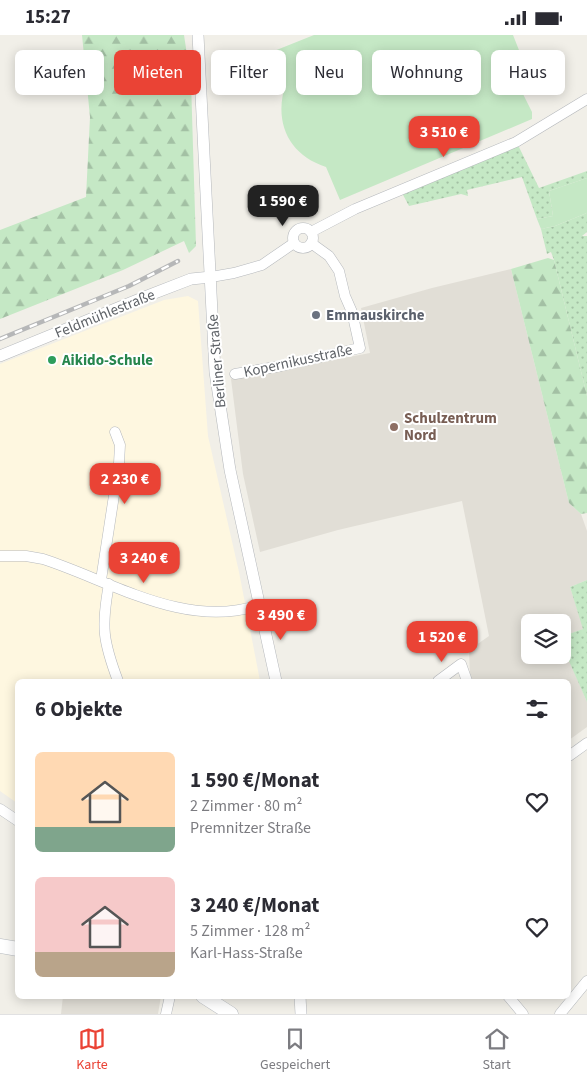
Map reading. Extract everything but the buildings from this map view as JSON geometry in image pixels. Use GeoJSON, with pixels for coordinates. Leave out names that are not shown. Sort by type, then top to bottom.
{"type":"FeatureCollection","features":[{"type":"Feature","properties":{"kind":"main road"},"geometry":{"type":"LineString","coordinates":[[0,946],[15,948]]}},
{"type":"Feature","properties":{"kind":"main road"},"geometry":{"type":"LineString","coordinates":[[208,999],[232,1014]]}},
{"type":"Feature","properties":{"kind":"street","name":"Berliner Straße"},"geometry":{"type":"LineString","coordinates":[[198,35],[215,372],[222,423],[276,679]]}},
{"type":"Feature","properties":{"kind":"street"},"geometry":{"type":"LineString","coordinates":[[294,243],[301,248],[307,247],[311,238],[355,209],[516,142],[587,99]]}},
{"type":"Feature","properties":{"kind":"street"},"geometry":{"type":"LineString","coordinates":[[294,243],[294,233],[299,229],[306,229],[311,238]]}},
{"type":"Feature","properties":{"kind":"street","name":"Kopernikusstraße"},"geometry":{"type":"LineString","coordinates":[[235,374],[281,366],[360,348],[352,312],[345,296],[339,271],[329,256],[311,238]]}},
{"type":"Feature","properties":{"kind":"street"},"geometry":{"type":"LineString","coordinates":[[211,277],[262,265],[294,243]]}},
{"type":"Feature","properties":{"kind":"street","name":"Feldmühlestraße"},"geometry":{"type":"LineString","coordinates":[[0,356],[191,279],[211,277]]}},
{"type":"Feature","properties":{"kind":"street"},"geometry":{"type":"LineString","coordinates":[[115,432],[120,445],[120,463],[105,582],[104,635],[117,679]]}},
{"type":"Feature","properties":{"kind":"street"},"geometry":{"type":"LineString","coordinates":[[0,556],[26,556],[43,559],[171,607],[190,611],[206,612],[247,609],[260,605]]}},
{"type":"Feature","properties":{"kind":"street"},"geometry":{"type":"LineString","coordinates":[[441,679],[461,664],[466,679]]}},
{"type":"Feature","properties":{"kind":"street"},"geometry":{"type":"LineString","coordinates":[[571,755],[587,743]]}},
{"type":"Feature","properties":{"kind":"street"},"geometry":{"type":"LineString","coordinates":[[0,809],[15,819]]}},
{"type":"Feature","properties":{"kind":"street"},"geometry":{"type":"LineString","coordinates":[[560,1014],[587,981]]}},
{"type":"Feature","properties":{"kind":"street"},"geometry":{"type":"LineString","coordinates":[[166,1014],[169,999]]}},
{"type":"Feature","properties":{"kind":"street"},"geometry":{"type":"LineString","coordinates":[[300,999],[301,1014]]}},
{"type":"Feature","properties":{"kind":"street"},"geometry":{"type":"LineString","coordinates":[[510,999],[523,1014]]}},
{"type":"Feature","properties":{"kind":"shaded area","name":"Schulzentrum Nord"},"geometry":{"type":"Polygon","coordinates":[[[511,269],[569,503],[581,514],[587,531],[587,580],[570,587],[584,629],[571,633],[571,614],[521,614],[521,664],[571,664],[587,702],[587,727],[571,739],[571,679],[471,679],[469,650],[489,636],[462,501],[338,530],[260,552],[243,474],[231,379],[370,353],[361,308],[511,269]]]}},
{"type":"Feature","properties":{"kind":"shaded area"},"geometry":{"type":"Polygon","coordinates":[[[188,296],[198,301],[208,436],[239,572],[260,679],[15,679],[15,802],[0,791],[0,364],[164,300],[188,296]]]}},
{"type":"Feature","properties":{"kind":"shaded area"},"geometry":{"type":"Polygon","coordinates":[[[63,999],[160,999],[158,1014],[61,1014],[63,999]]]}},
{"type":"Feature","properties":{"kind":"green space"},"geometry":{"type":"Polygon","coordinates":[[[82,35],[184,35],[186,50],[114,50],[114,95],[191,95],[196,246],[189,253],[184,241],[123,270],[0,319],[0,230],[86,197],[90,117],[88,95],[104,95],[104,50],[83,50],[82,35]]]}},
{"type":"Feature","properties":{"kind":"green space"},"geometry":{"type":"Polygon","coordinates":[[[314,35],[513,35],[519,50],[491,50],[491,95],[524,95],[532,112],[532,119],[340,200],[326,167],[313,162],[302,154],[287,135],[281,110],[283,95],[286,95],[286,50],[276,50],[314,35]]]}},
{"type":"Feature","properties":{"kind":"green space"},"geometry":{"type":"Polygon","coordinates":[[[517,143],[539,188],[587,171],[587,178],[549,191],[553,216],[537,219],[522,177],[467,190],[468,196],[461,194],[409,206],[402,193],[517,143]]]}},
{"type":"Feature","properties":{"kind":"green space"},"geometry":{"type":"Polygon","coordinates":[[[587,178],[587,213],[555,226],[541,229],[537,219],[553,216],[549,191],[587,178]]]}},
{"type":"Feature","properties":{"kind":"green space"},"geometry":{"type":"Polygon","coordinates":[[[587,213],[587,232],[582,236],[587,236],[587,396],[554,260],[551,252],[547,254],[541,229],[555,226],[587,213]]]}},
{"type":"Feature","properties":{"kind":"green space"},"geometry":{"type":"Polygon","coordinates":[[[548,258],[554,260],[587,396],[587,513],[581,514],[569,503],[511,269],[548,258]]]}},
{"type":"Feature","properties":{"kind":"green space"},"geometry":{"type":"Polygon","coordinates":[[[587,580],[587,702],[570,664],[571,633],[583,629],[570,587],[587,580]]]}},
{"type":"Feature","properties":{"kind":"railway"},"geometry":{"type":"LineString","coordinates":[[0,339],[129,286],[178,261]]}},
{"type":"Feature","properties":{"kind":"place","name":"Emmauskirche"},"geometry":{"type":"Point","coordinates":[316,315]}},
{"type":"Feature","properties":{"kind":"place","name":"Aikido-Schule"},"geometry":{"type":"Point","coordinates":[52,360]}},
{"type":"Feature","properties":{"kind":"place","name":"Schulzentrum Nord"},"geometry":{"type":"Point","coordinates":[394,427]}}]}
